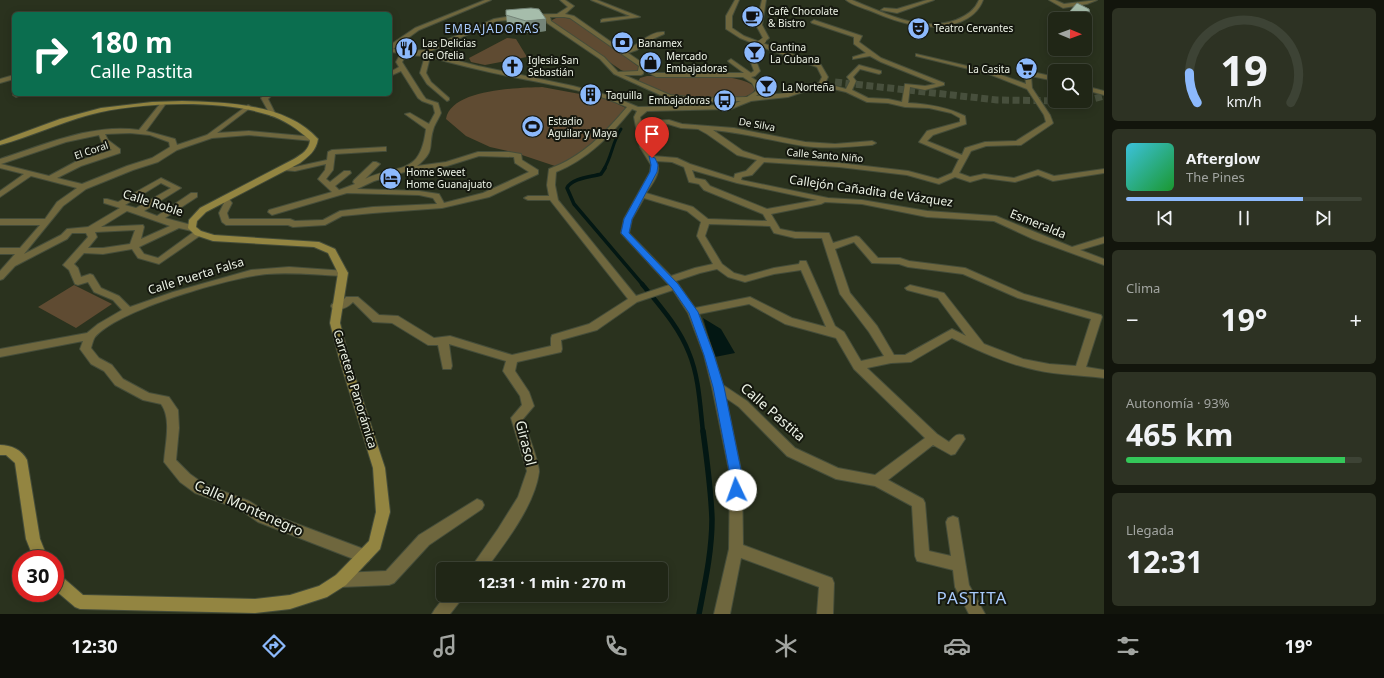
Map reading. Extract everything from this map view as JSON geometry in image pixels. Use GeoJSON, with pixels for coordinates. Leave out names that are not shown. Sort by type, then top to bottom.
{"type":"FeatureCollection","features":[{"type":"Feature","properties":{"kind":"street"},"geometry":{"type":"LineString","coordinates":[[392,49],[417,29],[489,0]]}},
{"type":"Feature","properties":{"kind":"street"},"geometry":{"type":"LineString","coordinates":[[559,15],[571,6],[562,0]]}},
{"type":"Feature","properties":{"kind":"street"},"geometry":{"type":"LineString","coordinates":[[593,0],[637,17],[603,21]]}},
{"type":"Feature","properties":{"kind":"street"},"geometry":{"type":"LineString","coordinates":[[737,0],[729,16],[729,29],[742,37],[812,62],[822,69],[825,77],[822,83]]}},
{"type":"Feature","properties":{"kind":"street"},"geometry":{"type":"LineString","coordinates":[[629,80],[637,75],[750,75],[758,71],[749,49],[765,39],[759,25],[764,0]]}},
{"type":"Feature","properties":{"kind":"street"},"geometry":{"type":"LineString","coordinates":[[848,0],[926,26],[946,26],[970,15],[979,7],[981,0]]}},
{"type":"Feature","properties":{"kind":"street"},"geometry":{"type":"LineString","coordinates":[[856,0],[892,14],[932,0]]}},
{"type":"Feature","properties":{"kind":"street"},"geometry":{"type":"LineString","coordinates":[[1057,0],[1052,0],[1063,6],[1097,0]]}},
{"type":"Feature","properties":{"kind":"street"},"geometry":{"type":"LineString","coordinates":[[404,53],[425,52],[496,20],[527,16],[547,17],[559,15],[572,17],[642,66],[656,74]]}},
{"type":"Feature","properties":{"kind":"street"},"geometry":{"type":"LineString","coordinates":[[547,17],[547,20],[602,58],[616,72],[629,80],[661,95],[676,98],[748,100],[788,95],[822,83],[835,82]]}},
{"type":"Feature","properties":{"kind":"street"},"geometry":{"type":"LineString","coordinates":[[822,83],[848,91],[867,100],[888,101],[905,105],[927,97],[942,84],[923,74],[882,60],[870,54],[856,43],[857,37],[860,37],[814,22],[824,18]]}},
{"type":"Feature","properties":{"kind":"street"},"geometry":{"type":"LineString","coordinates":[[623,53],[635,49],[644,41],[662,33]]}},
{"type":"Feature","properties":{"kind":"street"},"geometry":{"type":"LineString","coordinates":[[392,50],[420,47],[453,39]]}},
{"type":"Feature","properties":{"kind":"street"},"geometry":{"type":"LineString","coordinates":[[447,99],[429,83],[423,73],[428,54],[453,39]]}},
{"type":"Feature","properties":{"kind":"street"},"geometry":{"type":"LineString","coordinates":[[392,50],[404,53],[428,54],[477,68],[571,87],[612,98],[630,107],[645,109],[731,107],[748,100],[757,93],[759,88],[750,75]]}},
{"type":"Feature","properties":{"kind":"street"},"geometry":{"type":"LineString","coordinates":[[404,53],[399,62],[408,74],[410,82],[424,99],[436,104],[438,114],[430,128],[428,145],[423,157],[407,169]]}},
{"type":"Feature","properties":{"kind":"street"},"geometry":{"type":"LineString","coordinates":[[944,62],[949,53]]}},
{"type":"Feature","properties":{"kind":"street"},"geometry":{"type":"LineString","coordinates":[[855,58],[870,54]]}},
{"type":"Feature","properties":{"kind":"street"},"geometry":{"type":"LineString","coordinates":[[918,55],[991,73],[1029,88]]}},
{"type":"Feature","properties":{"kind":"street"},"geometry":{"type":"LineString","coordinates":[[731,61],[750,75],[764,93],[770,97]]}},
{"type":"Feature","properties":{"kind":"street"},"geometry":{"type":"LineString","coordinates":[[616,72],[634,74],[641,73],[642,66]]}},
{"type":"Feature","properties":{"kind":"street"},"geometry":{"type":"LineString","coordinates":[[392,70],[402,67]]}},
{"type":"Feature","properties":{"kind":"street"},"geometry":{"type":"LineString","coordinates":[[392,73],[402,67]]}},
{"type":"Feature","properties":{"kind":"street"},"geometry":{"type":"LineString","coordinates":[[848,91],[853,81],[850,77],[859,67],[879,72]]}},
{"type":"Feature","properties":{"kind":"street"},"geometry":{"type":"LineString","coordinates":[[1048,77],[1030,72],[1028,73],[1029,88],[1047,115],[1050,123],[1018,143],[984,144],[968,150],[955,174],[970,180],[984,176],[1015,180],[1038,172],[1053,179],[1104,171]]}},
{"type":"Feature","properties":{"kind":"street"},"geometry":{"type":"LineString","coordinates":[[0,81],[12,78]]}},
{"type":"Feature","properties":{"kind":"street"},"geometry":{"type":"LineString","coordinates":[[905,105],[907,85],[963,117],[964,123],[930,133],[924,142],[964,158]]}},
{"type":"Feature","properties":{"kind":"street"},"geometry":{"type":"LineString","coordinates":[[1092,90],[1104,93]]}},
{"type":"Feature","properties":{"kind":"street"},"geometry":{"type":"LineString","coordinates":[[267,96],[264,98],[272,115]]}},
{"type":"Feature","properties":{"kind":"street"},"geometry":{"type":"LineString","coordinates":[[0,143],[81,115],[101,110],[208,103],[248,107],[272,115],[300,127],[314,139]]}},
{"type":"Feature","properties":{"kind":"street"},"geometry":{"type":"LineString","coordinates":[[140,132],[162,105]]}},
{"type":"Feature","properties":{"kind":"street"},"geometry":{"type":"LineString","coordinates":[[0,277],[12,265],[60,204],[83,187],[130,168],[155,160],[174,148],[208,136],[230,122],[248,107]]}},
{"type":"Feature","properties":{"kind":"street"},"geometry":{"type":"LineString","coordinates":[[630,107],[605,137],[584,155],[568,166],[552,171],[551,185],[554,198],[638,299]]}},
{"type":"Feature","properties":{"kind":"street"},"geometry":{"type":"LineString","coordinates":[[645,109],[639,113],[639,123],[644,147],[652,158]]}},
{"type":"Feature","properties":{"kind":"street"},"geometry":{"type":"LineString","coordinates":[[408,114],[430,128]]}},
{"type":"Feature","properties":{"kind":"street","name":"De Silva"},"geometry":{"type":"LineString","coordinates":[[639,123],[669,122],[681,126],[734,130],[805,144],[835,146],[872,143]]}},
{"type":"Feature","properties":{"kind":"street","name":"Calle Santo Niño"},"geometry":{"type":"LineString","coordinates":[[698,127],[710,132],[740,152],[762,160],[840,164],[908,174],[939,182],[955,174]]}},
{"type":"Feature","properties":{"kind":"street"},"geometry":{"type":"LineString","coordinates":[[0,162],[101,132],[117,130],[140,132],[165,138],[172,142],[174,148]]}},
{"type":"Feature","properties":{"kind":"street","name":"El Coral"},"geometry":{"type":"LineString","coordinates":[[50,179],[78,164],[117,151],[105,141],[101,132]]}},
{"type":"Feature","properties":{"kind":"street"},"geometry":{"type":"LineString","coordinates":[[208,136],[249,132],[314,139]]}},
{"type":"Feature","properties":{"kind":"street"},"geometry":{"type":"LineString","coordinates":[[195,230],[194,220],[203,210],[285,168],[307,154],[313,146],[314,139]]}},
{"type":"Feature","properties":{"kind":"street"},"geometry":{"type":"LineString","coordinates":[[337,193],[322,179],[329,170],[332,152],[383,150]]}},
{"type":"Feature","properties":{"kind":"street"},"geometry":{"type":"LineString","coordinates":[[224,198],[228,203],[223,213],[226,222],[290,222],[293,224],[325,222],[340,214],[373,210],[442,206],[486,195],[535,172],[518,161],[518,156],[509,154],[478,154],[447,164],[407,169],[370,179],[346,190],[272,212]]}},
{"type":"Feature","properties":{"kind":"street","name":"Callejón Cañadita de Vázquez"},"geometry":{"type":"LineString","coordinates":[[652,158],[674,160],[687,166],[737,181],[828,200],[862,202],[927,214],[996,219]]}},
{"type":"Feature","properties":{"kind":"street","name":"Calle Pastita"},"geometry":{"type":"LineString","coordinates":[[652,158],[655,165],[654,172],[628,219],[625,233],[673,283],[693,312],[709,355],[718,387],[736,475],[736,549],[722,614]]}},
{"type":"Feature","properties":{"kind":"street"},"geometry":{"type":"LineString","coordinates":[[737,181],[738,176],[749,173],[762,160]]}},
{"type":"Feature","properties":{"kind":"street"},"geometry":{"type":"LineString","coordinates":[[285,168],[295,169],[331,161]]}},
{"type":"Feature","properties":{"kind":"street"},"geometry":{"type":"LineString","coordinates":[[346,190],[376,164]]}},
{"type":"Feature","properties":{"kind":"street"},"geometry":{"type":"LineString","coordinates":[[0,166],[83,187]]}},
{"type":"Feature","properties":{"kind":"street"},"geometry":{"type":"LineString","coordinates":[[687,166],[692,180],[702,182],[707,188],[766,212],[828,200]]}},
{"type":"Feature","properties":{"kind":"street"},"geometry":{"type":"LineString","coordinates":[[330,186],[346,173]]}},
{"type":"Feature","properties":{"kind":"street"},"geometry":{"type":"LineString","coordinates":[[0,195],[29,174]]}},
{"type":"Feature","properties":{"kind":"street"},"geometry":{"type":"LineString","coordinates":[[89,230],[161,180],[177,188],[138,211]]}},
{"type":"Feature","properties":{"kind":"street"},"geometry":{"type":"LineString","coordinates":[[346,190],[419,193],[436,196],[442,206]]}},
{"type":"Feature","properties":{"kind":"street"},"geometry":{"type":"LineString","coordinates":[[641,194],[690,209],[706,222],[772,224]]}},
{"type":"Feature","properties":{"kind":"street"},"geometry":{"type":"LineString","coordinates":[[158,219],[194,195]]}},
{"type":"Feature","properties":{"kind":"street"},"geometry":{"type":"LineString","coordinates":[[528,198],[554,198]]}},
{"type":"Feature","properties":{"kind":"street","name":"Calle Roble"},"geometry":{"type":"LineString","coordinates":[[107,201],[195,230]]}},
{"type":"Feature","properties":{"kind":"street"},"geometry":{"type":"LineString","coordinates":[[766,212],[777,231],[795,235],[826,235],[845,294],[873,329],[891,359]]}},
{"type":"Feature","properties":{"kind":"street","name":"Esmeralda"},"geometry":{"type":"LineString","coordinates":[[996,219],[1104,262]]}},
{"type":"Feature","properties":{"kind":"street"},"geometry":{"type":"LineString","coordinates":[[0,222],[47,222]]}},
{"type":"Feature","properties":{"kind":"street"},"geometry":{"type":"LineString","coordinates":[[706,222],[705,229],[701,236],[719,266],[731,275],[744,279],[804,265],[830,328],[840,335],[858,366],[933,438],[951,450],[959,439]]}},
{"type":"Feature","properties":{"kind":"street"},"geometry":{"type":"LineString","coordinates":[[80,250],[102,251],[134,246],[178,225]]}},
{"type":"Feature","properties":{"kind":"street"},"geometry":{"type":"LineString","coordinates":[[12,265],[64,237],[70,231],[140,227],[134,246]]}},
{"type":"Feature","properties":{"kind":"street"},"geometry":{"type":"LineString","coordinates":[[89,230],[93,237],[68,265],[73,268],[78,282],[90,277],[97,290],[116,298],[129,312]]}},
{"type":"Feature","properties":{"kind":"street"},"geometry":{"type":"LineString","coordinates":[[134,246],[141,256],[159,261],[195,230]]}},
{"type":"Feature","properties":{"kind":"street"},"geometry":{"type":"LineString","coordinates":[[195,230],[213,238],[316,244],[332,251],[342,273]]}},
{"type":"Feature","properties":{"kind":"street"},"geometry":{"type":"LineString","coordinates":[[831,247],[856,239],[875,261],[900,261],[908,264],[965,271],[1021,296],[1097,317],[1080,370]]}},
{"type":"Feature","properties":{"kind":"street"},"geometry":{"type":"LineString","coordinates":[[1071,250],[1104,240]]}},
{"type":"Feature","properties":{"kind":"street"},"geometry":{"type":"LineString","coordinates":[[0,251],[23,251]]}},
{"type":"Feature","properties":{"kind":"street"},"geometry":{"type":"LineString","coordinates":[[336,306],[346,305],[349,299],[355,299],[377,319],[394,319],[432,342],[450,340],[512,359],[557,349],[556,338],[593,327],[638,299],[657,294],[673,283],[698,270],[719,266]]}},
{"type":"Feature","properties":{"kind":"street","name":"Calle Puerta Falsa"},"geometry":{"type":"LineString","coordinates":[[90,336],[111,320],[129,312],[175,295],[258,272],[342,273]]}},
{"type":"Feature","properties":{"kind":"street","name":"Carretera Panorámica"},"geometry":{"type":"LineString","coordinates":[[64,588],[80,602],[248,606],[290,602],[322,592],[341,580],[375,544],[383,512],[379,468],[342,351],[335,323],[336,306],[342,273]]}},
{"type":"Feature","properties":{"kind":"street"},"geometry":{"type":"LineString","coordinates":[[910,288],[941,295],[981,348]]}},
{"type":"Feature","properties":{"kind":"street"},"geometry":{"type":"LineString","coordinates":[[693,312],[750,300],[790,321],[840,335]]}},
{"type":"Feature","properties":{"kind":"street"},"geometry":{"type":"LineString","coordinates":[[858,366],[891,359],[907,359],[952,333],[981,348],[1017,361],[1049,368],[1080,370],[1104,374]]}},
{"type":"Feature","properties":{"kind":"street"},"geometry":{"type":"LineString","coordinates":[[0,353],[90,336]]}},
{"type":"Feature","properties":{"kind":"street","name":"Calle Montenegro"},"geometry":{"type":"LineString","coordinates":[[90,336],[85,349],[95,361],[108,368],[119,382],[147,396],[165,400],[172,410],[173,428],[170,462],[185,478],[200,489],[244,505],[262,518],[364,556]]}},
{"type":"Feature","properties":{"kind":"street"},"geometry":{"type":"LineString","coordinates":[[442,340],[447,366]]}},
{"type":"Feature","properties":{"kind":"street","name":"Girasol"},"geometry":{"type":"LineString","coordinates":[[482,562],[503,534],[524,499],[534,471],[517,418],[528,406],[525,395],[509,371],[512,359]]}},
{"type":"Feature","properties":{"kind":"street","name":"Calle Pastita"},"geometry":{"type":"LineString","coordinates":[[718,387],[743,404],[791,452],[836,473],[877,481],[918,504],[922,556],[959,565]]}},
{"type":"Feature","properties":{"kind":"street"},"geometry":{"type":"LineString","coordinates":[[877,481],[933,438]]}},
{"type":"Feature","properties":{"kind":"street"},"geometry":{"type":"LineString","coordinates":[[0,450],[8,450],[21,460],[32,540],[37,550]]}},
{"type":"Feature","properties":{"kind":"street"},"geometry":{"type":"LineString","coordinates":[[341,580],[388,578],[424,540],[477,505]]}},
{"type":"Feature","properties":{"kind":"street"},"geometry":{"type":"LineString","coordinates":[[953,522],[962,587],[977,614]]}},
{"type":"Feature","properties":{"kind":"street"},"geometry":{"type":"LineString","coordinates":[[736,549],[827,582],[826,614]]}},
{"type":"Feature","properties":{"kind":"street"},"geometry":{"type":"LineString","coordinates":[[440,614],[450,602]]}},
{"type":"Feature","properties":{"kind":"shaded area"},"geometry":{"type":"Polygon","coordinates":[[[558,17],[574,19],[639,67],[638,71],[626,72],[621,70],[552,23],[552,20],[558,17]]]}},
{"type":"Feature","properties":{"kind":"shaded area"},"geometry":{"type":"Polygon","coordinates":[[[507,38],[516,39],[527,57],[485,65],[471,62],[469,58],[507,38]]]}},
{"type":"Feature","properties":{"kind":"shaded area"},"geometry":{"type":"Polygon","coordinates":[[[688,75],[722,77],[748,83],[755,88],[754,91],[748,95],[739,98],[714,100],[677,97],[638,82],[640,78],[647,76],[688,75]]]}},
{"type":"Feature","properties":{"kind":"shaded area","name":"Estadio Aguilar y Maya"},"geometry":{"type":"Polygon","coordinates":[[[542,87],[607,99],[626,108],[614,124],[582,154],[558,167],[516,153],[490,147],[466,136],[446,119],[451,109],[460,101],[472,96],[502,90],[542,87]]]}},
{"type":"Feature","properties":{"kind":"shaded area"},"geometry":{"type":"Polygon","coordinates":[[[74,285],[112,304],[76,328],[38,307],[74,285]]]}},
{"type":"Feature","properties":{"kind":"shaded area"},"geometry":{"type":"Polygon","coordinates":[[[703,318],[721,329],[735,353],[715,357],[703,318]]]}},
{"type":"Feature","properties":{"kind":"building"},"geometry":{"type":"Polygon","coordinates":[[[1077,3],[1089,9],[1090,12],[1069,12],[1077,3]]]}},
{"type":"Feature","properties":{"kind":"building"},"geometry":{"type":"Polygon","coordinates":[[[531,8],[539,9],[546,19],[526,21],[506,15],[506,10],[531,8]]]}},
{"type":"Feature","properties":{"kind":"waterway"},"geometry":{"type":"LineString","coordinates":[[604,169],[621,129]]}},
{"type":"Feature","properties":{"kind":"waterway"},"geometry":{"type":"LineString","coordinates":[[605,168],[601,174],[577,180],[567,188],[574,204],[643,285]]}},
{"type":"Feature","properties":{"kind":"waterway"},"geometry":{"type":"LineString","coordinates":[[642,284],[662,309],[685,343],[695,372],[703,432]]}},
{"type":"Feature","properties":{"kind":"waterway"},"geometry":{"type":"LineString","coordinates":[[699,614],[706,579],[712,531],[710,486],[703,431]]}},
{"type":"Feature","properties":{"kind":"tunnel"},"geometry":{"type":"LineString","coordinates":[[835,82],[997,100],[1048,101]]}},
{"type":"Feature","properties":{"kind":"tunnel"},"geometry":{"type":"LineString","coordinates":[[1092,99],[1104,96]]}},
{"type":"Feature","properties":{"kind":"place","name":"Cafè Chocolate & Bistro"},"geometry":{"type":"Point","coordinates":[753,17]}},
{"type":"Feature","properties":{"kind":"place","name":"Teatro Cervantes"},"geometry":{"type":"Point","coordinates":[919,28]}},
{"type":"Feature","properties":{"kind":"place","name":"Banamex"},"geometry":{"type":"Point","coordinates":[623,43]}},
{"type":"Feature","properties":{"kind":"place","name":"Las Delicias de Ofelia"},"geometry":{"type":"Point","coordinates":[407,49]}},
{"type":"Feature","properties":{"kind":"place","name":"Cantina La Cubana"},"geometry":{"type":"Point","coordinates":[755,53]}},
{"type":"Feature","properties":{"kind":"place","name":"Mercado Embajadoras"},"geometry":{"type":"Point","coordinates":[651,62]}},
{"type":"Feature","properties":{"kind":"place","name":"Iglesia San Sebastián"},"geometry":{"type":"Point","coordinates":[512,66]}},
{"type":"Feature","properties":{"kind":"place","name":"La Casita"},"geometry":{"type":"Point","coordinates":[1026,69]}},
{"type":"Feature","properties":{"kind":"place","name":"La Norteña"},"geometry":{"type":"Point","coordinates":[766,87]}},
{"type":"Feature","properties":{"kind":"place","name":"Taquilla"},"geometry":{"type":"Point","coordinates":[590,95]}},
{"type":"Feature","properties":{"kind":"place","name":"Embajadoras"},"geometry":{"type":"Point","coordinates":[725,100]}},
{"type":"Feature","properties":{"kind":"place","name":"Estadio Aguilar y Maya"},"geometry":{"type":"Point","coordinates":[533,127]}},
{"type":"Feature","properties":{"kind":"place","name":"Home Sweet Home Guanajuato"},"geometry":{"type":"Point","coordinates":[391,178]}},
{"type":"Feature","properties":{"kind":"district","name":"EMBAJADORAS"},"geometry":{"type":"Point","coordinates":[492,29]}},
{"type":"Feature","properties":{"kind":"district","name":"PASTITA"},"geometry":{"type":"Point","coordinates":[972,598]}},
{"type":"Feature","properties":{"kind":"route"},"geometry":{"type":"LineString","coordinates":[[652,158],[655,165],[654,172],[628,219],[625,233],[675,286],[693,312],[709,355],[718,387],[736,475],[736,490]]}}]}
